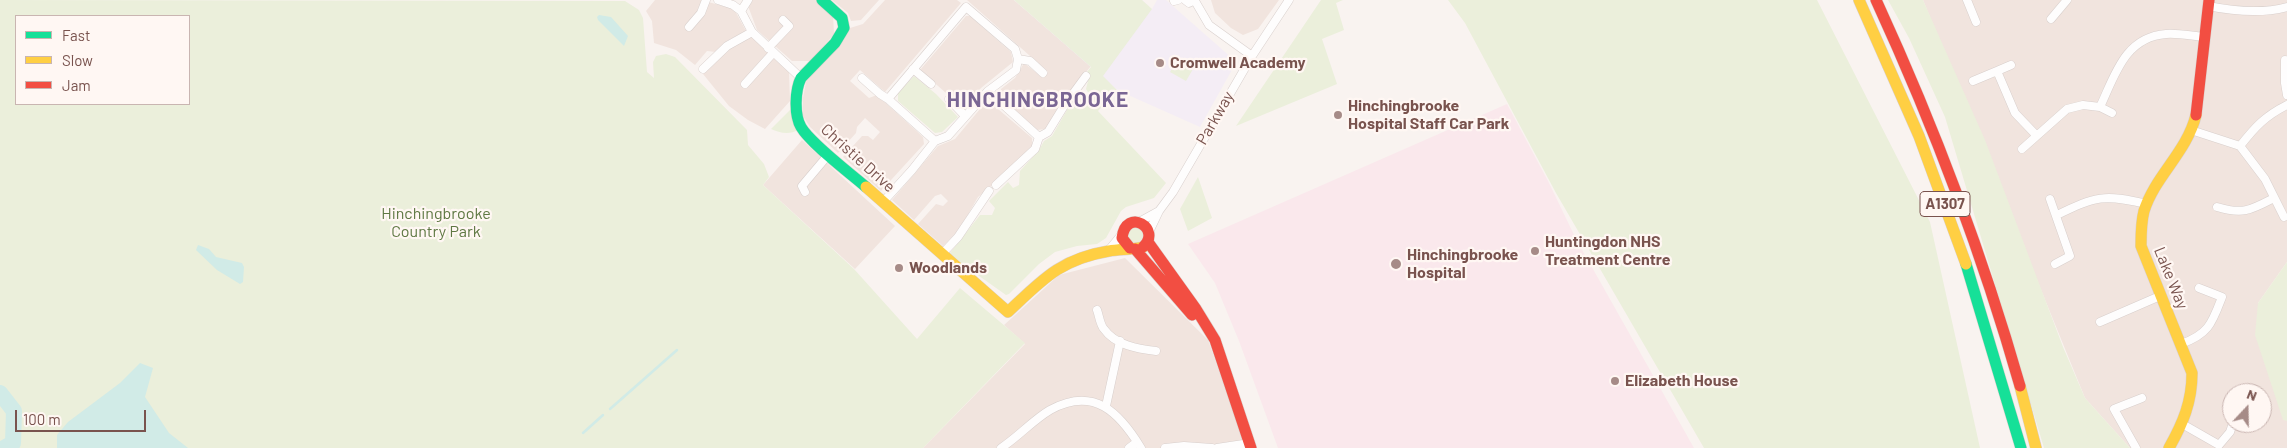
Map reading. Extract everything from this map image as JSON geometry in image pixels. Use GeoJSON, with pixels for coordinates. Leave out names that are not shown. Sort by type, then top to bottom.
{"type":"FeatureCollection","features":[{"type":"Feature","properties":{"kind":"street"},"geometry":{"type":"LineString","coordinates":[[689,27],[701,13],[706,0]]}},
{"type":"Feature","properties":{"kind":"street"},"geometry":{"type":"LineString","coordinates":[[721,0],[741,11],[752,32],[801,78],[835,43],[844,28],[842,18],[822,0]]}},
{"type":"Feature","properties":{"kind":"street"},"geometry":{"type":"LineString","coordinates":[[741,11],[748,0]]}},
{"type":"Feature","properties":{"kind":"street"},"geometry":{"type":"LineString","coordinates":[[883,202],[912,170],[935,140],[948,136],[988,91],[1016,70],[1018,59],[1016,49],[966,7],[961,0]]}},
{"type":"Feature","properties":{"kind":"street"},"geometry":{"type":"LineString","coordinates":[[1185,0],[1189,3],[1195,0],[1209,25],[1252,56]]}},
{"type":"Feature","properties":{"kind":"street","name":"Parkway"},"geometry":{"type":"LineString","coordinates":[[1148,237],[1159,211],[1173,192],[1252,56],[1290,0]]}},
{"type":"Feature","properties":{"kind":"street","name":"A1307"},"geometry":{"type":"LineString","coordinates":[[1859,0],[1918,131],[1952,221],[1990,338],[2021,448]]}},
{"type":"Feature","properties":{"kind":"street","name":"A1307"},"geometry":{"type":"LineString","coordinates":[[1876,0],[1904,60],[1966,215],[2027,411],[2036,448]]}},
{"type":"Feature","properties":{"kind":"street"},"geometry":{"type":"LineString","coordinates":[[2051,19],[2067,0]]}},
{"type":"Feature","properties":{"kind":"street"},"geometry":{"type":"LineString","coordinates":[[1969,1],[1976,22]]}},
{"type":"Feature","properties":{"kind":"street"},"geometry":{"type":"LineString","coordinates":[[2208,3],[2234,11],[2287,7]]}},
{"type":"Feature","properties":{"kind":"street","name":"Lake Way"},"geometry":{"type":"LineString","coordinates":[[2169,448],[2184,425],[2192,391],[2192,372],[2141,246],[2141,224],[2146,204],[2194,131],[2208,3]]}},
{"type":"Feature","properties":{"kind":"street"},"geometry":{"type":"LineString","coordinates":[[888,98],[966,7]]}},
{"type":"Feature","properties":{"kind":"street"},"geometry":{"type":"LineString","coordinates":[[745,84],[789,26],[783,20]]}},
{"type":"Feature","properties":{"kind":"street"},"geometry":{"type":"LineString","coordinates":[[703,69],[727,46],[752,32]]}},
{"type":"Feature","properties":{"kind":"street"},"geometry":{"type":"LineString","coordinates":[[2100,107],[2122,60],[2132,47],[2148,37],[2167,34],[2204,37]]}},
{"type":"Feature","properties":{"kind":"street"},"geometry":{"type":"LineString","coordinates":[[1018,59],[1030,61],[1043,73]]}},
{"type":"Feature","properties":{"kind":"street"},"geometry":{"type":"LineString","coordinates":[[2285,60],[2287,95]]}},
{"type":"Feature","properties":{"kind":"street"},"geometry":{"type":"LineString","coordinates":[[1973,81],[2011,65]]}},
{"type":"Feature","properties":{"kind":"street"},"geometry":{"type":"LineString","coordinates":[[913,69],[931,84]]}},
{"type":"Feature","properties":{"kind":"street"},"geometry":{"type":"LineString","coordinates":[[1997,72],[2015,114],[2036,135]]}},
{"type":"Feature","properties":{"kind":"street"},"geometry":{"type":"LineString","coordinates":[[996,185],[1035,149],[1039,137],[1048,132],[1086,76]]}},
{"type":"Feature","properties":{"kind":"street","name":"Christie Drive"},"geometry":{"type":"LineString","coordinates":[[801,78],[796,105],[800,126],[808,137],[1008,312],[1052,271],[1078,259],[1108,251]]}},
{"type":"Feature","properties":{"kind":"street"},"geometry":{"type":"LineString","coordinates":[[862,78],[880,94],[888,98],[935,140]]}},
{"type":"Feature","properties":{"kind":"street"},"geometry":{"type":"LineString","coordinates":[[988,91],[1039,137]]}},
{"type":"Feature","properties":{"kind":"street"},"geometry":{"type":"LineString","coordinates":[[949,99],[965,116]]}},
{"type":"Feature","properties":{"kind":"street"},"geometry":{"type":"LineString","coordinates":[[2022,149],[2067,109],[2083,105],[2100,107],[2112,113]]}},
{"type":"Feature","properties":{"kind":"street"},"geometry":{"type":"LineString","coordinates":[[2240,146],[2255,127],[2269,115],[2287,105]]}},
{"type":"Feature","properties":{"kind":"street"},"geometry":{"type":"LineString","coordinates":[[2194,131],[2240,146],[2266,179],[2284,217]]}},
{"type":"Feature","properties":{"kind":"street"},"geometry":{"type":"LineString","coordinates":[[805,192],[802,186],[829,154]]}},
{"type":"Feature","properties":{"kind":"street"},"geometry":{"type":"LineString","coordinates":[[942,254],[958,237],[989,191]]}},
{"type":"Feature","properties":{"kind":"street"},"geometry":{"type":"LineString","coordinates":[[2057,215],[2091,199],[2119,198],[2146,204]]}},
{"type":"Feature","properties":{"kind":"street"},"geometry":{"type":"LineString","coordinates":[[2217,207],[2233,212],[2247,212],[2274,198]]}},
{"type":"Feature","properties":{"kind":"street"},"geometry":{"type":"LineString","coordinates":[[2050,199],[2070,256],[2055,264]]}},
{"type":"Feature","properties":{"kind":"street","name":"Parkway"},"geometry":{"type":"LineString","coordinates":[[1139,222],[1159,211]]}},
{"type":"Feature","properties":{"kind":"street"},"geometry":{"type":"LineString","coordinates":[[1108,251],[1126,226],[1134,222],[1144,224],[1148,237],[1215,340],[1250,445],[1217,448]]}},
{"type":"Feature","properties":{"kind":"street"},"geometry":{"type":"LineString","coordinates":[[1122,234],[1124,242],[1215,340]]}},
{"type":"Feature","properties":{"kind":"street"},"geometry":{"type":"LineString","coordinates":[[1108,251],[1145,246],[1148,237]]}},
{"type":"Feature","properties":{"kind":"street"},"geometry":{"type":"LineString","coordinates":[[2181,344],[2196,339],[2206,332],[2222,297],[2199,288]]}},
{"type":"Feature","properties":{"kind":"street"},"geometry":{"type":"LineString","coordinates":[[2100,322],[2160,296]]}},
{"type":"Feature","properties":{"kind":"street"},"geometry":{"type":"LineString","coordinates":[[1097,310],[1103,329],[1120,341],[1134,348],[1156,351]]}},
{"type":"Feature","properties":{"kind":"street"},"geometry":{"type":"LineString","coordinates":[[1106,406],[1120,341]]}},
{"type":"Feature","properties":{"kind":"street"},"geometry":{"type":"LineString","coordinates":[[2136,448],[2114,409],[2142,398]]}},
{"type":"Feature","properties":{"kind":"street"},"geometry":{"type":"LineString","coordinates":[[1001,448],[1050,410],[1069,403],[1094,402],[1106,406],[1139,445],[1129,448]]}},
{"type":"Feature","properties":{"kind":"street"},"geometry":{"type":"LineString","coordinates":[[2184,425],[2221,446],[2229,433]]}},
{"type":"Feature","properties":{"kind":"street"},"geometry":{"type":"LineString","coordinates":[[1165,448],[1184,446],[1212,448]]}},
{"type":"Feature","properties":{"kind":"shaded area"},"geometry":{"type":"Polygon","coordinates":[[[655,0],[701,0],[734,9],[746,31],[727,41],[716,52],[707,51],[695,65],[676,50],[654,43],[652,21],[646,11],[655,0]]]}},
{"type":"Feature","properties":{"kind":"shaded area"},"geometry":{"type":"Polygon","coordinates":[[[752,0],[818,0],[833,14],[834,34],[811,61],[792,61],[757,30],[748,6],[752,0]]]}},
{"type":"Feature","properties":{"kind":"shaded area"},"geometry":{"type":"Polygon","coordinates":[[[832,0],[879,0],[861,20],[851,21],[848,13],[832,0]]]}},
{"type":"Feature","properties":{"kind":"shaded area"},"geometry":{"type":"Polygon","coordinates":[[[885,0],[957,0],[961,3],[885,92],[860,70],[850,81],[869,98],[877,95],[923,137],[924,144],[881,191],[843,157],[862,136],[868,136],[873,140],[880,132],[865,118],[857,127],[856,133],[838,153],[810,127],[803,116],[803,98],[806,82],[811,74],[850,28],[863,24],[885,0]]]}},
{"type":"Feature","properties":{"kind":"shaded area"},"geometry":{"type":"Polygon","coordinates":[[[967,0],[1014,0],[1091,66],[1069,93],[1056,117],[1045,129],[1037,130],[1000,96],[1001,89],[1015,78],[1024,63],[1043,78],[1048,72],[967,0]]]}},
{"type":"Feature","properties":{"kind":"shaded area","name":"Cromwell Academy"},"geometry":{"type":"Polygon","coordinates":[[[1014,0],[1142,0],[1152,9],[1157,0],[1166,0],[1233,59],[1233,68],[1200,127],[1117,90],[1014,0]]]}},
{"type":"Feature","properties":{"kind":"shaded area"},"geometry":{"type":"Polygon","coordinates":[[[1211,0],[1279,0],[1258,29],[1243,35],[1231,28],[1215,13],[1211,0]]]}},
{"type":"Feature","properties":{"kind":"shaded area"},"geometry":{"type":"Polygon","coordinates":[[[1923,0],[2287,0],[2287,262],[2258,303],[2287,421],[2287,448],[2130,448],[2085,398],[1923,0]]]}},
{"type":"Feature","properties":{"kind":"shaded area"},"geometry":{"type":"Polygon","coordinates":[[[966,16],[970,16],[1011,52],[1013,62],[981,88],[964,109],[920,70],[966,16]]]}},
{"type":"Feature","properties":{"kind":"shaded area"},"geometry":{"type":"Polygon","coordinates":[[[750,35],[789,72],[790,101],[765,129],[748,120],[729,106],[703,74],[729,47],[750,35]]]}},
{"type":"Feature","properties":{"kind":"shaded area"},"geometry":{"type":"Polygon","coordinates":[[[985,103],[991,103],[1032,138],[1032,146],[1003,176],[978,197],[959,230],[943,246],[918,224],[936,204],[943,206],[948,201],[941,194],[935,196],[914,220],[892,200],[938,146],[955,139],[985,103]]]}},
{"type":"Feature","properties":{"kind":"shaded area","name":"Hinchingbrooke Hospital"},"geometry":{"type":"Polygon","coordinates":[[[1507,104],[1576,239],[1694,448],[1278,448],[1239,341],[1215,283],[1188,244],[1507,104]]]}},
{"type":"Feature","properties":{"kind":"shaded area"},"geometry":{"type":"Polygon","coordinates":[[[802,140],[895,226],[855,269],[763,185],[802,140]]]}},
{"type":"Feature","properties":{"kind":"shaded area"},"geometry":{"type":"Polygon","coordinates":[[[1125,258],[1208,340],[1247,448],[923,448],[1025,344],[1004,325],[1059,275],[1125,258]]]}},
{"type":"Feature","properties":{"kind":"green space","name":"Hinchingbrooke Country Park"},"geometry":{"type":"Polygon","coordinates":[[[0,0],[625,1],[639,10],[643,18],[647,72],[654,78],[653,62],[656,56],[666,54],[675,57],[747,130],[748,145],[764,164],[769,177],[763,185],[854,269],[917,339],[960,288],[1025,343],[923,448],[0,448],[0,0]]]}},
{"type":"Feature","properties":{"kind":"green space"},"geometry":{"type":"Polygon","coordinates":[[[1014,0],[1142,0],[1152,9],[1103,76],[1117,90],[1098,111],[1166,183],[1154,198],[1126,207],[1121,211],[1106,238],[1097,244],[1077,246],[1055,252],[1039,264],[1006,295],[950,253],[980,215],[992,215],[995,208],[989,201],[1008,182],[1013,188],[1019,185],[1020,171],[1039,150],[1044,141],[1052,136],[1071,103],[1077,99],[1087,99],[1089,94],[1086,89],[1089,77],[1086,73],[1091,67],[1014,0]]]}},
{"type":"Feature","properties":{"kind":"green space"},"geometry":{"type":"Polygon","coordinates":[[[1321,0],[1343,0],[1336,3],[1344,30],[1322,39],[1337,84],[1236,126],[1321,0]]]}},
{"type":"Feature","properties":{"kind":"green space"},"geometry":{"type":"Polygon","coordinates":[[[1448,0],[1817,0],[1930,222],[1980,448],[1704,448],[1556,193],[1465,23],[1448,0]]]}},
{"type":"Feature","properties":{"kind":"green space"},"geometry":{"type":"Polygon","coordinates":[[[1888,0],[1923,0],[1985,140],[2063,347],[2085,398],[2130,448],[2044,448],[1945,117],[1909,38],[1888,0]]]}},
{"type":"Feature","properties":{"kind":"green space"},"geometry":{"type":"Polygon","coordinates":[[[1177,60],[1193,69],[1186,81],[1170,72],[1177,60]]]}},
{"type":"Feature","properties":{"kind":"green space"},"geometry":{"type":"Polygon","coordinates":[[[914,76],[936,94],[958,117],[942,132],[935,133],[898,101],[898,93],[914,76]]]}},
{"type":"Feature","properties":{"kind":"green space"},"geometry":{"type":"Polygon","coordinates":[[[791,109],[793,121],[798,130],[792,133],[784,133],[771,129],[791,109]]]}},
{"type":"Feature","properties":{"kind":"green space"},"geometry":{"type":"Polygon","coordinates":[[[1198,177],[1212,218],[1188,231],[1180,209],[1198,177]]]}},
{"type":"Feature","properties":{"kind":"green space"},"geometry":{"type":"Polygon","coordinates":[[[1132,227],[1138,227],[1143,232],[1141,241],[1132,243],[1127,238],[1127,232],[1132,227]]]}},
{"type":"Feature","properties":{"kind":"green space"},"geometry":{"type":"Polygon","coordinates":[[[2287,262],[2287,421],[2283,420],[2255,335],[2258,303],[2287,262]]]}},
{"type":"Feature","properties":{"kind":"water"},"geometry":{"type":"Polygon","coordinates":[[[599,15],[611,17],[628,36],[624,46],[598,20],[597,17],[599,15]]]}},
{"type":"Feature","properties":{"kind":"water"},"geometry":{"type":"Polygon","coordinates":[[[198,245],[209,249],[216,257],[242,263],[244,267],[243,282],[240,284],[217,270],[196,250],[198,245]]]}},
{"type":"Feature","properties":{"kind":"water"},"geometry":{"type":"Polygon","coordinates":[[[140,363],[153,368],[145,397],[169,433],[188,448],[57,448],[57,435],[68,422],[120,383],[140,363]]]}},
{"type":"Feature","properties":{"kind":"waterway"},"geometry":{"type":"LineString","coordinates":[[610,409],[677,350]]}},
{"type":"Feature","properties":{"kind":"waterway"},"geometry":{"type":"LineString","coordinates":[[0,393],[14,411],[13,443],[4,448]]}},
{"type":"Feature","properties":{"kind":"waterway"},"geometry":{"type":"LineString","coordinates":[[583,433],[603,415]]}},
{"type":"Feature","properties":{"kind":"traffic: fast"},"geometry":{"type":"LineString","coordinates":[[822,0],[842,18],[844,28],[835,43],[801,78],[797,96],[797,116],[801,127],[813,142],[866,187]]}},
{"type":"Feature","properties":{"kind":"traffic: fast"},"geometry":{"type":"LineString","coordinates":[[1966,264],[2021,448]]}},
{"type":"Feature","properties":{"kind":"traffic: slow"},"geometry":{"type":"LineString","coordinates":[[1859,0],[1919,136],[1966,264]]}},
{"type":"Feature","properties":{"kind":"traffic: slow"},"geometry":{"type":"LineString","coordinates":[[2169,448],[2186,412],[2192,384],[2192,373],[2141,246],[2141,228],[2149,198],[2186,141],[2196,115]]}},
{"type":"Feature","properties":{"kind":"traffic: slow"},"geometry":{"type":"LineString","coordinates":[[866,187],[1008,312],[1031,290],[1064,265],[1077,259],[1113,250],[1143,247]]}},
{"type":"Feature","properties":{"kind":"traffic: slow"},"geometry":{"type":"LineString","coordinates":[[2020,386],[2036,448]]}},
{"type":"Feature","properties":{"kind":"traffic: jam"},"geometry":{"type":"LineString","coordinates":[[1876,0],[1918,95],[1956,190],[1990,287],[2020,386]]}},
{"type":"Feature","properties":{"kind":"traffic: jam"},"geometry":{"type":"LineString","coordinates":[[2196,115],[2209,0]]}},
{"type":"Feature","properties":{"kind":"traffic: jam"},"geometry":{"type":"LineString","coordinates":[[1130,248],[1122,238],[1125,228],[1130,223],[1136,222],[1146,228],[1149,234],[1148,240],[1143,247]]}},
{"type":"Feature","properties":{"kind":"traffic: jam"},"geometry":{"type":"LineString","coordinates":[[1148,242],[1196,309],[1215,340],[1251,448]]}},
{"type":"Feature","properties":{"kind":"traffic: jam"},"geometry":{"type":"LineString","coordinates":[[1135,249],[1192,315]]}},
{"type":"Feature","properties":{"kind":"place","name":"Cromwell Academy"},"geometry":{"type":"Point","coordinates":[1160,63]}},
{"type":"Feature","properties":{"kind":"place","name":"Hinchingbrooke Hospital Staff Car Park"},"geometry":{"type":"Point","coordinates":[1338,115]}},
{"type":"Feature","properties":{"kind":"place","name":"Huntingdon NHS Treatment Centre"},"geometry":{"type":"Point","coordinates":[1535,251]}},
{"type":"Feature","properties":{"kind":"place","name":"Hinchingbrooke Hospital"},"geometry":{"type":"Point","coordinates":[1396,264]}},
{"type":"Feature","properties":{"kind":"place","name":"Woodlands"},"geometry":{"type":"Point","coordinates":[899,268]}},
{"type":"Feature","properties":{"kind":"place","name":"Elizabeth House"},"geometry":{"type":"Point","coordinates":[1615,381]}},
{"type":"Feature","properties":{"kind":"district","name":"HINCHINGBROOKE"},"geometry":{"type":"Point","coordinates":[1038,100]}}]}
